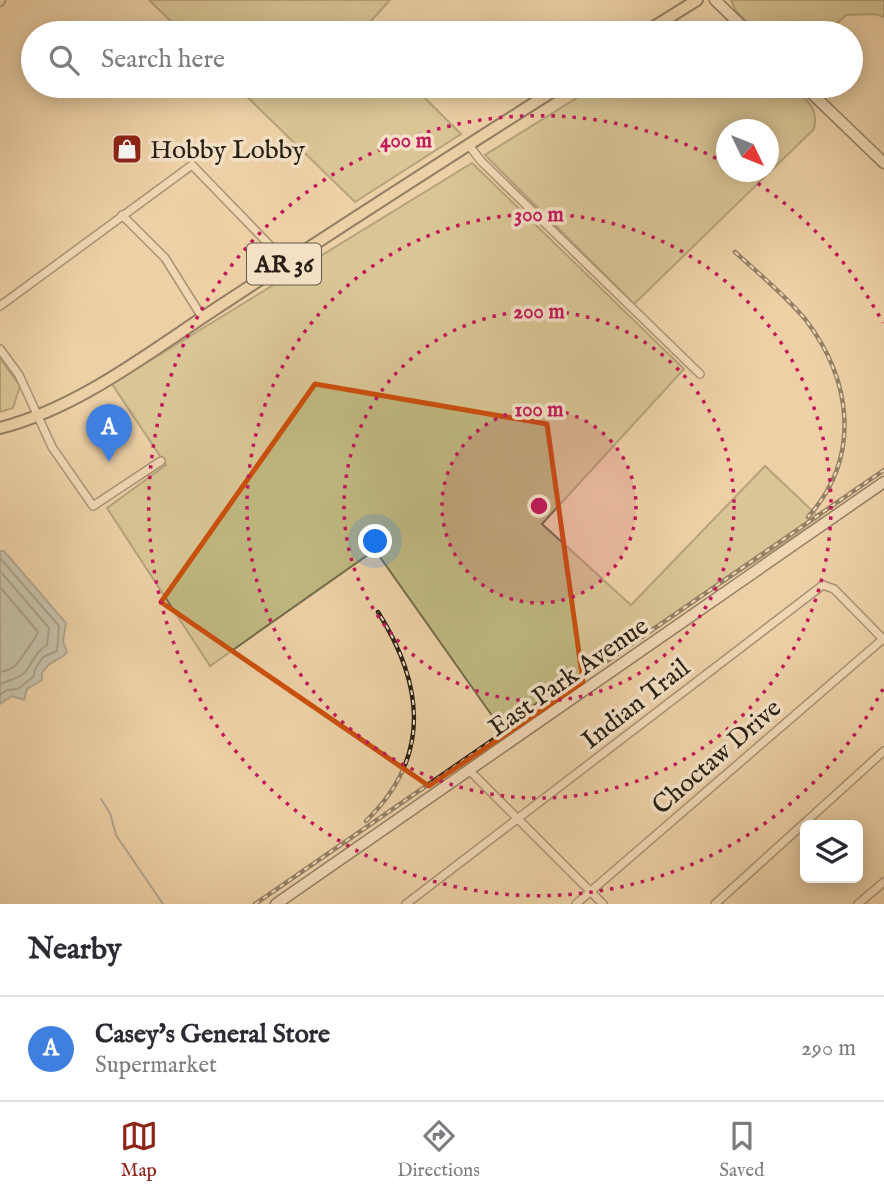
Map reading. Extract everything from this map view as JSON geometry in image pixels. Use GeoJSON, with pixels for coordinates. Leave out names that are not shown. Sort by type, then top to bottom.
{"type":"FeatureCollection","features":[{"type":"Feature","properties":{"kind":"main road"},"geometry":{"type":"LineString","coordinates":[[663,21],[697,0]]}},
{"type":"Feature","properties":{"kind":"main road","name":"AR 36"},"geometry":{"type":"LineString","coordinates":[[0,428],[38,416],[110,378],[542,98]]}},
{"type":"Feature","properties":{"kind":"street"},"geometry":{"type":"LineString","coordinates":[[715,0],[737,21]]}},
{"type":"Feature","properties":{"kind":"street"},"geometry":{"type":"LineString","coordinates":[[816,98],[884,163]]}},
{"type":"Feature","properties":{"kind":"street"},"geometry":{"type":"LineString","coordinates":[[468,144],[481,161],[700,374]]}},
{"type":"Feature","properties":{"kind":"street"},"geometry":{"type":"LineString","coordinates":[[0,306],[192,164],[286,262]]}},
{"type":"Feature","properties":{"kind":"street"},"geometry":{"type":"LineString","coordinates":[[122,215],[165,258],[202,317]]}},
{"type":"Feature","properties":{"kind":"street"},"geometry":{"type":"LineString","coordinates":[[0,349],[19,374],[52,447],[93,506],[161,461]]}},
{"type":"Feature","properties":{"kind":"street","name":"East Park Avenue"},"geometry":{"type":"LineString","coordinates":[[276,904],[884,482]]}},
{"type":"Feature","properties":{"kind":"street","name":"Indian Trail"},"geometry":{"type":"LineString","coordinates":[[406,904],[823,585],[834,589],[883,639]]}},
{"type":"Feature","properties":{"kind":"street","name":"Choctaw Drive"},"geometry":{"type":"LineString","coordinates":[[576,904],[883,639]]}},
{"type":"Feature","properties":{"kind":"street"},"geometry":{"type":"LineString","coordinates":[[715,904],[884,751]]}},
{"type":"Feature","properties":{"kind":"street"},"geometry":{"type":"LineString","coordinates":[[470,771],[603,904]]}},
{"type":"Feature","properties":{"kind":"street"},"geometry":{"type":"LineString","coordinates":[[858,904],[884,882]]}},
{"type":"Feature","properties":{"kind":"highlighted area"},"geometry":{"type":"Polygon","coordinates":[[[315,384],[547,424],[583,682],[429,786],[161,602],[315,384]]]}},
{"type":"Feature","properties":{"kind":"shaded area"},"geometry":{"type":"Polygon","coordinates":[[[149,0],[390,0],[371,21],[171,21],[149,0]]]}},
{"type":"Feature","properties":{"kind":"shaded area"},"geometry":{"type":"Polygon","coordinates":[[[731,0],[884,0],[884,17],[875,14],[846,15],[840,21],[746,21],[736,11],[731,0]]]}},
{"type":"Feature","properties":{"kind":"shaded area"},"geometry":{"type":"Polygon","coordinates":[[[248,98],[425,98],[461,134],[355,202],[248,98]]]}},
{"type":"Feature","properties":{"kind":"shaded area"},"geometry":{"type":"Polygon","coordinates":[[[577,98],[804,98],[815,115],[814,129],[779,163],[779,119],[716,119],[716,182],[759,182],[634,304],[485,155],[577,98]]]}},
{"type":"Feature","properties":{"kind":"shaded area"},"geometry":{"type":"Polygon","coordinates":[[[472,163],[684,369],[542,524],[631,605],[765,466],[821,519],[500,727],[375,550],[210,666],[107,508],[166,465],[112,384],[472,163]]]}},
{"type":"Feature","properties":{"kind":"shaded area"},"geometry":{"type":"Polygon","coordinates":[[[0,358],[20,386],[13,408],[0,412],[0,358]]]}},
{"type":"Feature","properties":{"kind":"water"},"geometry":{"type":"Polygon","coordinates":[[[0,551],[4,551],[66,623],[63,641],[67,652],[45,668],[42,680],[27,689],[24,700],[12,696],[0,704],[0,551]]]}},
{"type":"Feature","properties":{"kind":"waterway"},"geometry":{"type":"LineString","coordinates":[[101,799],[110,813],[116,835],[163,904]]}},
{"type":"Feature","properties":{"kind":"railway"},"geometry":{"type":"LineString","coordinates":[[735,252],[805,319],[833,367],[841,393],[843,444],[837,469],[825,494],[808,517]]}},
{"type":"Feature","properties":{"kind":"railway"},"geometry":{"type":"LineString","coordinates":[[255,904],[884,470]]}},
{"type":"Feature","properties":{"kind":"railway"},"geometry":{"type":"LineString","coordinates":[[366,821],[387,797],[402,772],[411,746],[414,720],[412,693],[405,666],[378,612]]}},
{"type":"Feature","properties":{"kind":"place","name":"Hobby Lobby"},"geometry":{"type":"Point","coordinates":[127,149]}},
{"type":"Feature","properties":{"kind":"place","name":"Casey's General Store"},"geometry":{"type":"Point","coordinates":[109,462]}}]}
